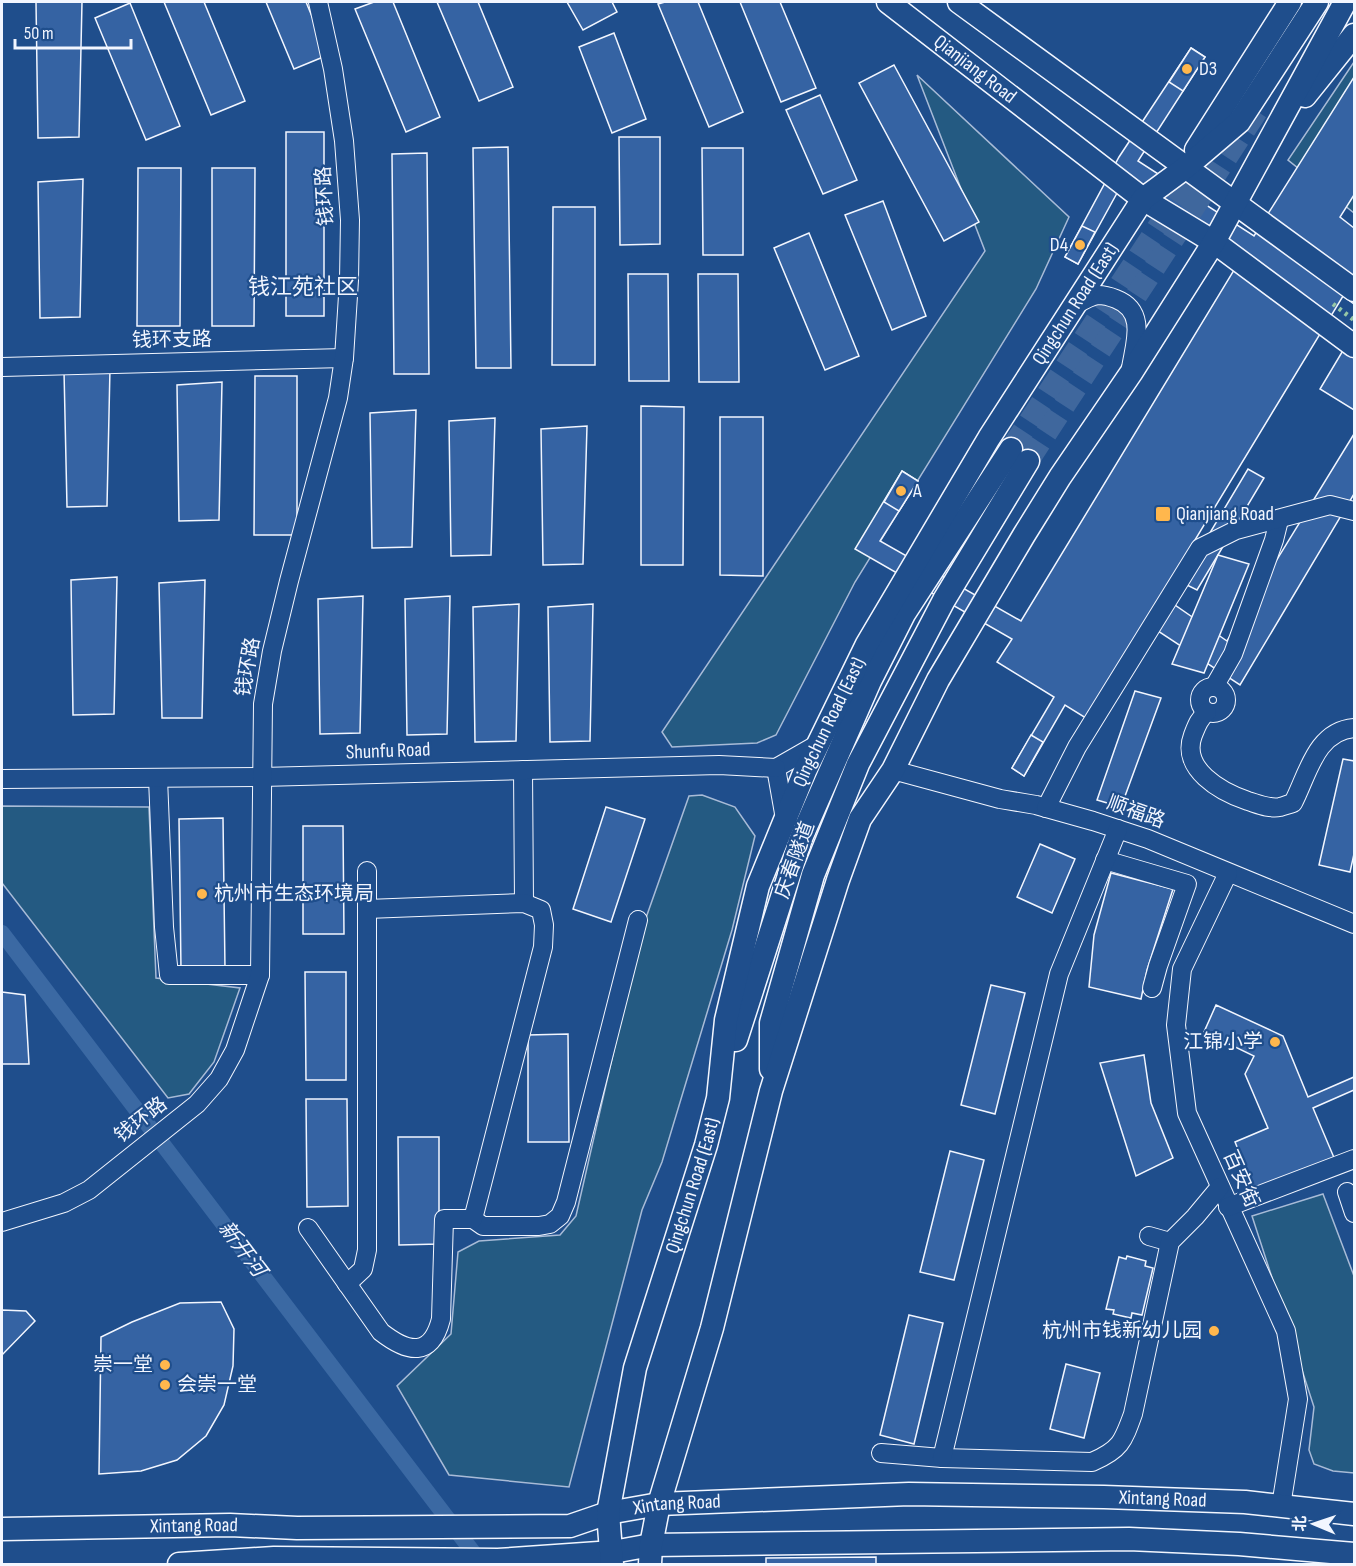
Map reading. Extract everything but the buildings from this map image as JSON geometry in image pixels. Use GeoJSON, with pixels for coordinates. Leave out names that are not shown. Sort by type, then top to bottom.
{"type":"FeatureCollection","features":[{"type":"Feature","properties":{"kind":"main road","name":"Qianjiang Road"},"geometry":{"type":"LineString","coordinates":[[888,2],[1143,199],[1214,242],[1354,346]]}},
{"type":"Feature","properties":{"kind":"main road"},"geometry":{"type":"LineString","coordinates":[[959,2],[1185,168],[1235,201],[1354,290]]}},
{"type":"Feature","properties":{"kind":"main road"},"geometry":{"type":"LineString","coordinates":[[1185,168],[1207,107],[1273,2]]}},
{"type":"Feature","properties":{"kind":"main road"},"geometry":{"type":"LineString","coordinates":[[1185,168],[1290,2]]}},
{"type":"Feature","properties":{"kind":"main road","name":"Qingchun Road (East)"},"geometry":{"type":"LineString","coordinates":[[612,1558],[608,1514],[635,1368],[706,1144],[718,1098],[726,1020],[758,886],[805,771],[867,644],[989,438],[1143,199],[1185,168],[1239,122],[1317,2]]}},
{"type":"Feature","properties":{"kind":"main road"},"geometry":{"type":"LineString","coordinates":[[651,1555],[659,1504],[712,1328],[771,1091],[838,880],[860,819],[893,770],[938,680],[988,593],[1060,477],[1131,373],[1214,242],[1345,2]]}},
{"type":"Feature","properties":{"kind":"main road"},"geometry":{"type":"LineString","coordinates":[[1270,139],[1354,35]]}},
{"type":"Feature","properties":{"kind":"main road","name":"庆春隧道"},"geometry":{"type":"LineString","coordinates":[[718,1098],[760,960],[801,838],[870,681],[904,614],[1020,455],[858,764],[813,875],[771,1023],[771,1091]]}},
{"type":"Feature","properties":{"kind":"main road","name":"Xintang Road"},"geometry":{"type":"LineString","coordinates":[[2,1530],[230,1526],[297,1528],[570,1526],[608,1514],[659,1504],[909,1494],[1245,1502],[1354,1514]]}},
{"type":"Feature","properties":{"kind":"main road","name":"Xintang Road"},"geometry":{"type":"LineString","coordinates":[[179,1564],[612,1558],[1129,1539],[1251,1545],[1354,1554]]}},
{"type":"Feature","properties":{"kind":"street","name":"钱环路"},"geometry":{"type":"LineString","coordinates":[[2,1222],[64,1203],[89,1190],[197,1104],[219,1079],[235,1050],[260,975],[263,704],[272,651],[338,398],[344,358],[350,220],[344,141],[333,69],[318,2]]}},
{"type":"Feature","properties":{"kind":"street"},"geometry":{"type":"LineString","coordinates":[[1072,307],[1097,295],[1112,297],[1133,310],[1137,330],[1131,373]]}},
{"type":"Feature","properties":{"kind":"street","name":"钱环支路"},"geometry":{"type":"LineString","coordinates":[[2,367],[344,358]]}},
{"type":"Feature","properties":{"kind":"street"},"geometry":{"type":"LineString","coordinates":[[1046,808],[1077,747],[1200,548],[1236,530],[1330,505],[1354,511]]}},
{"type":"Feature","properties":{"kind":"street"},"geometry":{"type":"LineString","coordinates":[[1279,520],[1275,540],[1233,654],[1214,687],[1225,694],[1226,700],[1220,711],[1207,712],[1198,719],[1191,739],[1191,756],[1210,782],[1233,796],[1263,806],[1278,808],[1293,802],[1311,761],[1324,742],[1343,729],[1354,729]]}},
{"type":"Feature","properties":{"kind":"street"},"geometry":{"type":"LineString","coordinates":[[785,819],[776,768],[818,744]]}},
{"type":"Feature","properties":{"kind":"street","name":"Shunfu Road"},"geometry":{"type":"LineString","coordinates":[[2,779],[262,777],[719,765],[776,768]]}},
{"type":"Feature","properties":{"kind":"street"},"geometry":{"type":"LineString","coordinates":[[523,770],[524,903]]}},
{"type":"Feature","properties":{"kind":"street","name":"顺福路"},"geometry":{"type":"LineString","coordinates":[[893,770],[1000,799],[1046,808],[1148,839],[1354,924]]}},
{"type":"Feature","properties":{"kind":"street"},"geometry":{"type":"LineString","coordinates":[[158,778],[164,927],[169,975],[260,975]]}},
{"type":"Feature","properties":{"kind":"street"},"geometry":{"type":"LineString","coordinates":[[942,1458],[1059,975],[1118,829]]}},
{"type":"Feature","properties":{"kind":"street"},"geometry":{"type":"LineString","coordinates":[[1105,860],[1187,884],[1152,988]]}},
{"type":"Feature","properties":{"kind":"street"},"geometry":{"type":"LineString","coordinates":[[347,1284],[363,1269],[367,1250],[367,871]]}},
{"type":"Feature","properties":{"kind":"street","name":"百安街"},"geometry":{"type":"LineString","coordinates":[[1228,873],[1182,969],[1176,1025],[1187,1113],[1286,1331],[1298,1399],[1281,1506]]}},
{"type":"Feature","properties":{"kind":"street"},"geometry":{"type":"LineString","coordinates":[[367,909],[524,903],[541,910],[544,925],[543,947],[473,1219]]}},
{"type":"Feature","properties":{"kind":"street"},"geometry":{"type":"LineString","coordinates":[[308,1228],[381,1332],[398,1345],[413,1350],[425,1345],[438,1332],[441,1319],[444,1219],[473,1219],[483,1226],[539,1226],[550,1224],[560,1216],[566,1202],[638,920]]}},
{"type":"Feature","properties":{"kind":"street"},"geometry":{"type":"LineString","coordinates":[[1228,1207],[1354,1160]]}},
{"type":"Feature","properties":{"kind":"street"},"geometry":{"type":"LineString","coordinates":[[880,1453],[942,1458],[1092,1462],[1112,1453],[1124,1437],[1133,1414],[1170,1242],[1220,1187]]}},
{"type":"Feature","properties":{"kind":"street"},"geometry":{"type":"LineString","coordinates":[[1347,1192],[1354,1213]]}},
{"type":"Feature","properties":{"kind":"street"},"geometry":{"type":"LineString","coordinates":[[1149,1236],[1170,1242]]}},
{"type":"Feature","properties":{"kind":"shaded area"},"geometry":{"type":"Polygon","coordinates":[[[1354,62],[1354,213],[1288,160],[1354,62]]]}},
{"type":"Feature","properties":{"kind":"shaded area"},"geometry":{"type":"Polygon","coordinates":[[[917,75],[1069,217],[1036,289],[855,582],[776,735],[757,743],[672,747],[662,732],[985,251],[917,75]]]}},
{"type":"Feature","properties":{"kind":"shaded area"},"geometry":{"type":"Polygon","coordinates":[[[702,795],[735,807],[755,836],[732,930],[662,1162],[642,1210],[569,1487],[449,1475],[397,1386],[451,1334],[458,1252],[479,1241],[560,1235],[576,1216],[641,932],[689,796],[702,795]]]}},
{"type":"Feature","properties":{"kind":"shaded area"},"geometry":{"type":"Polygon","coordinates":[[[2,806],[149,807],[156,978],[240,988],[214,1062],[189,1094],[168,1098],[2,883],[2,806]]]}},
{"type":"Feature","properties":{"kind":"shaded area"},"geometry":{"type":"Polygon","coordinates":[[[1323,1194],[1354,1276],[1354,1473],[1333,1471],[1314,1464],[1309,1450],[1314,1407],[1252,1216],[1323,1194]]]}},
{"type":"Feature","properties":{"kind":"waterway","name":"新开河"},"geometry":{"type":"LineString","coordinates":[[2,933],[482,1564]]}},
{"type":"Feature","properties":{"kind":"tunnel"},"geometry":{"type":"LineString","coordinates":[[1028,461],[1257,111]]}},
{"type":"Feature","properties":{"kind":"tunnel"},"geometry":{"type":"LineString","coordinates":[[1011,449],[1204,158]]}},
{"type":"Feature","properties":{"kind":"hedge"},"geometry":{"type":"LineString","coordinates":[[1333,304],[1354,320]]}},
{"type":"Feature","properties":{"kind":"place","name":"D3"},"geometry":{"type":"Point","coordinates":[1187,69]}},
{"type":"Feature","properties":{"kind":"place","name":"D4"},"geometry":{"type":"Point","coordinates":[1080,245]}},
{"type":"Feature","properties":{"kind":"place","name":"A"},"geometry":{"type":"Point","coordinates":[901,491]}},
{"type":"Feature","properties":{"kind":"place","name":"Qianjiang Road"},"geometry":{"type":"Point","coordinates":[1163,514]}},
{"type":"Feature","properties":{"kind":"place","name":"杭州市生态环境局"},"geometry":{"type":"Point","coordinates":[202,894]}},
{"type":"Feature","properties":{"kind":"place","name":"江锦小学"},"geometry":{"type":"Point","coordinates":[1275,1042]}},
{"type":"Feature","properties":{"kind":"place","name":"杭州市钱新幼儿园"},"geometry":{"type":"Point","coordinates":[1214,1331]}},
{"type":"Feature","properties":{"kind":"place","name":"崇一堂"},"geometry":{"type":"Point","coordinates":[165,1365]}},
{"type":"Feature","properties":{"kind":"place","name":"会崇一堂"},"geometry":{"type":"Point","coordinates":[165,1385]}},
{"type":"Feature","properties":{"kind":"district","name":"钱江苑社区"},"geometry":{"type":"Point","coordinates":[303,287]}}]}
